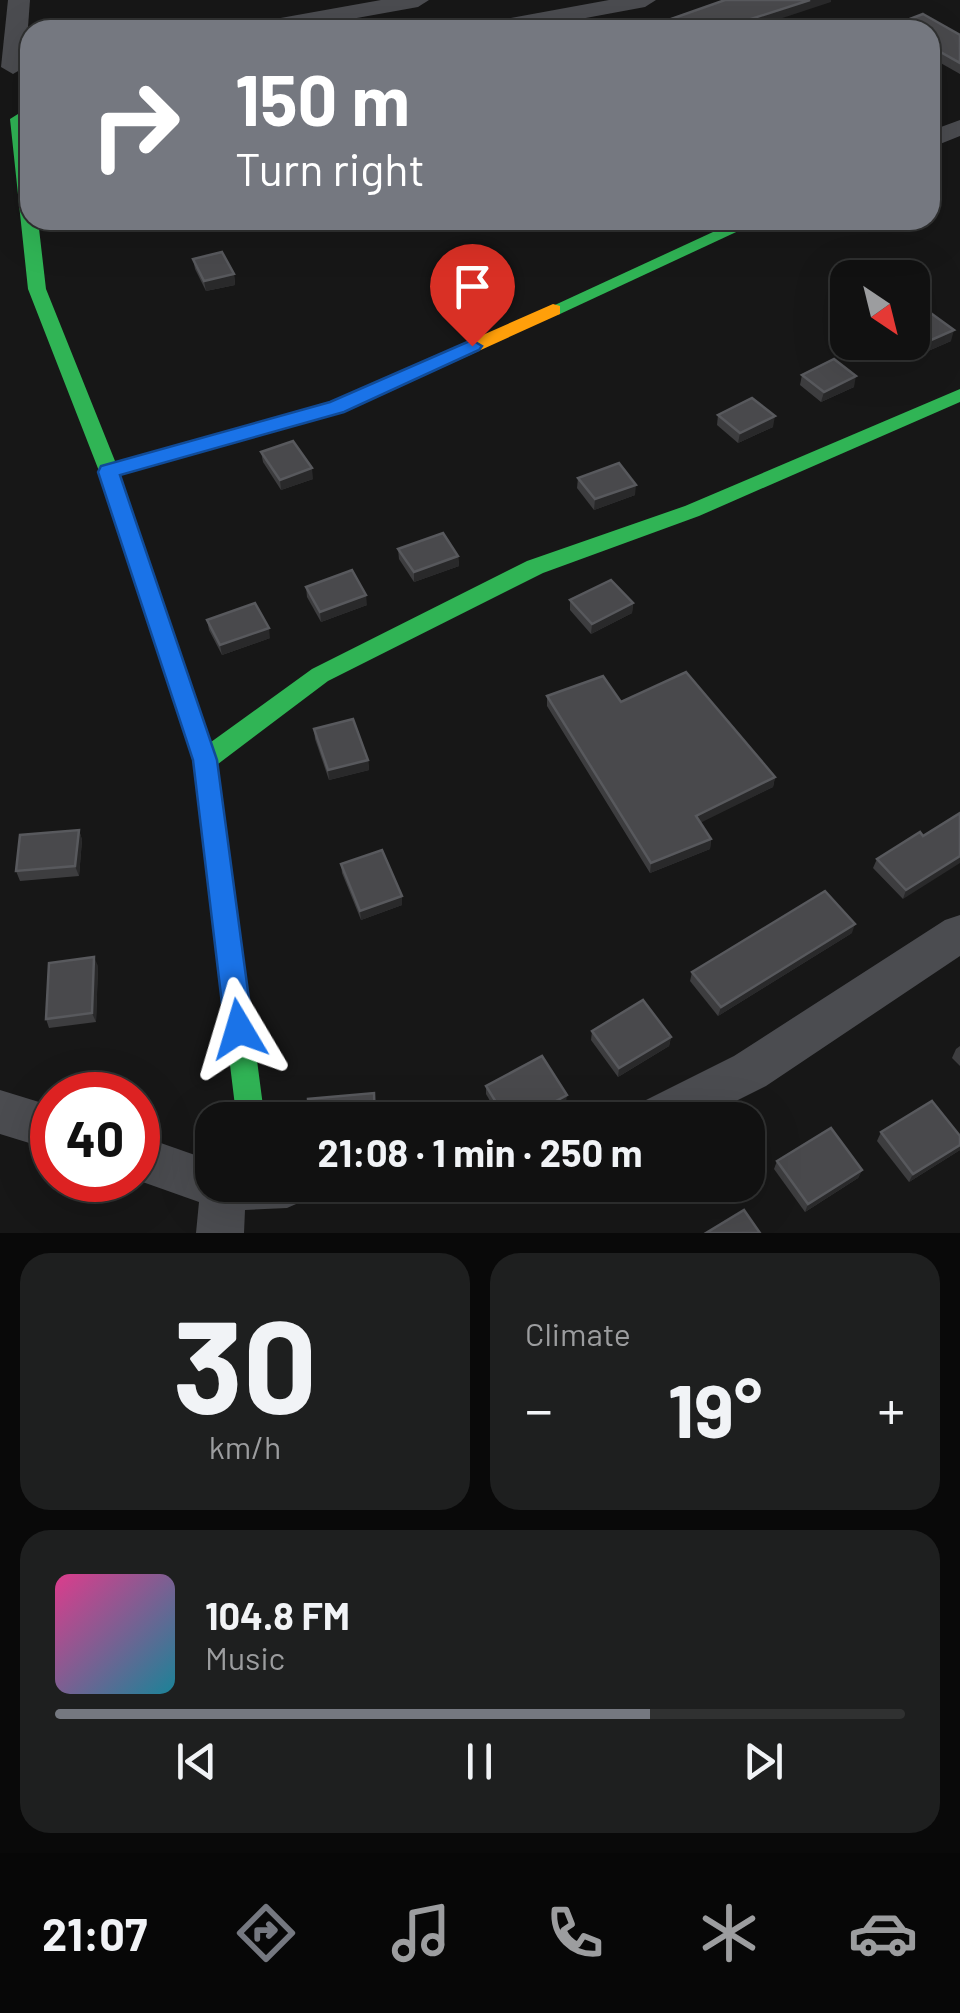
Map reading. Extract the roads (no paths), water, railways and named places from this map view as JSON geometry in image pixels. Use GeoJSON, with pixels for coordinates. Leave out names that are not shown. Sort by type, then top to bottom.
{"type":"FeatureCollection","features":[{"type":"Feature","properties":{"kind":"street"},"geometry":{"type":"LineString","coordinates":[[14,68],[19,0]]}},
{"type":"Feature","properties":{"kind":"street"},"geometry":{"type":"LineString","coordinates":[[307,20],[418,0]]}},
{"type":"Feature","properties":{"kind":"street"},"geometry":{"type":"LineString","coordinates":[[538,20],[645,0]]}},
{"type":"Feature","properties":{"kind":"street"},"geometry":{"type":"LineString","coordinates":[[16,119],[20,151]]}},
{"type":"Feature","properties":{"kind":"street"},"geometry":{"type":"LineString","coordinates":[[30,230],[37,288],[109,472],[205,760],[248,1102]]}},
{"type":"Feature","properties":{"kind":"street"},"geometry":{"type":"LineString","coordinates":[[109,472],[337,407],[731,230]]}},
{"type":"Feature","properties":{"kind":"street"},"geometry":{"type":"LineString","coordinates":[[205,760],[320,675],[534,566],[692,511],[960,395]]}},
{"type":"Feature","properties":{"kind":"street"},"geometry":{"type":"LineString","coordinates":[[688,1102],[750,1071],[960,933]]}},
{"type":"Feature","properties":{"kind":"street"},"geometry":{"type":"LineString","coordinates":[[0,1112],[30,1121]]}},
{"type":"Feature","properties":{"kind":"street"},"geometry":{"type":"LineString","coordinates":[[160,1168],[195,1184]]}}]}
